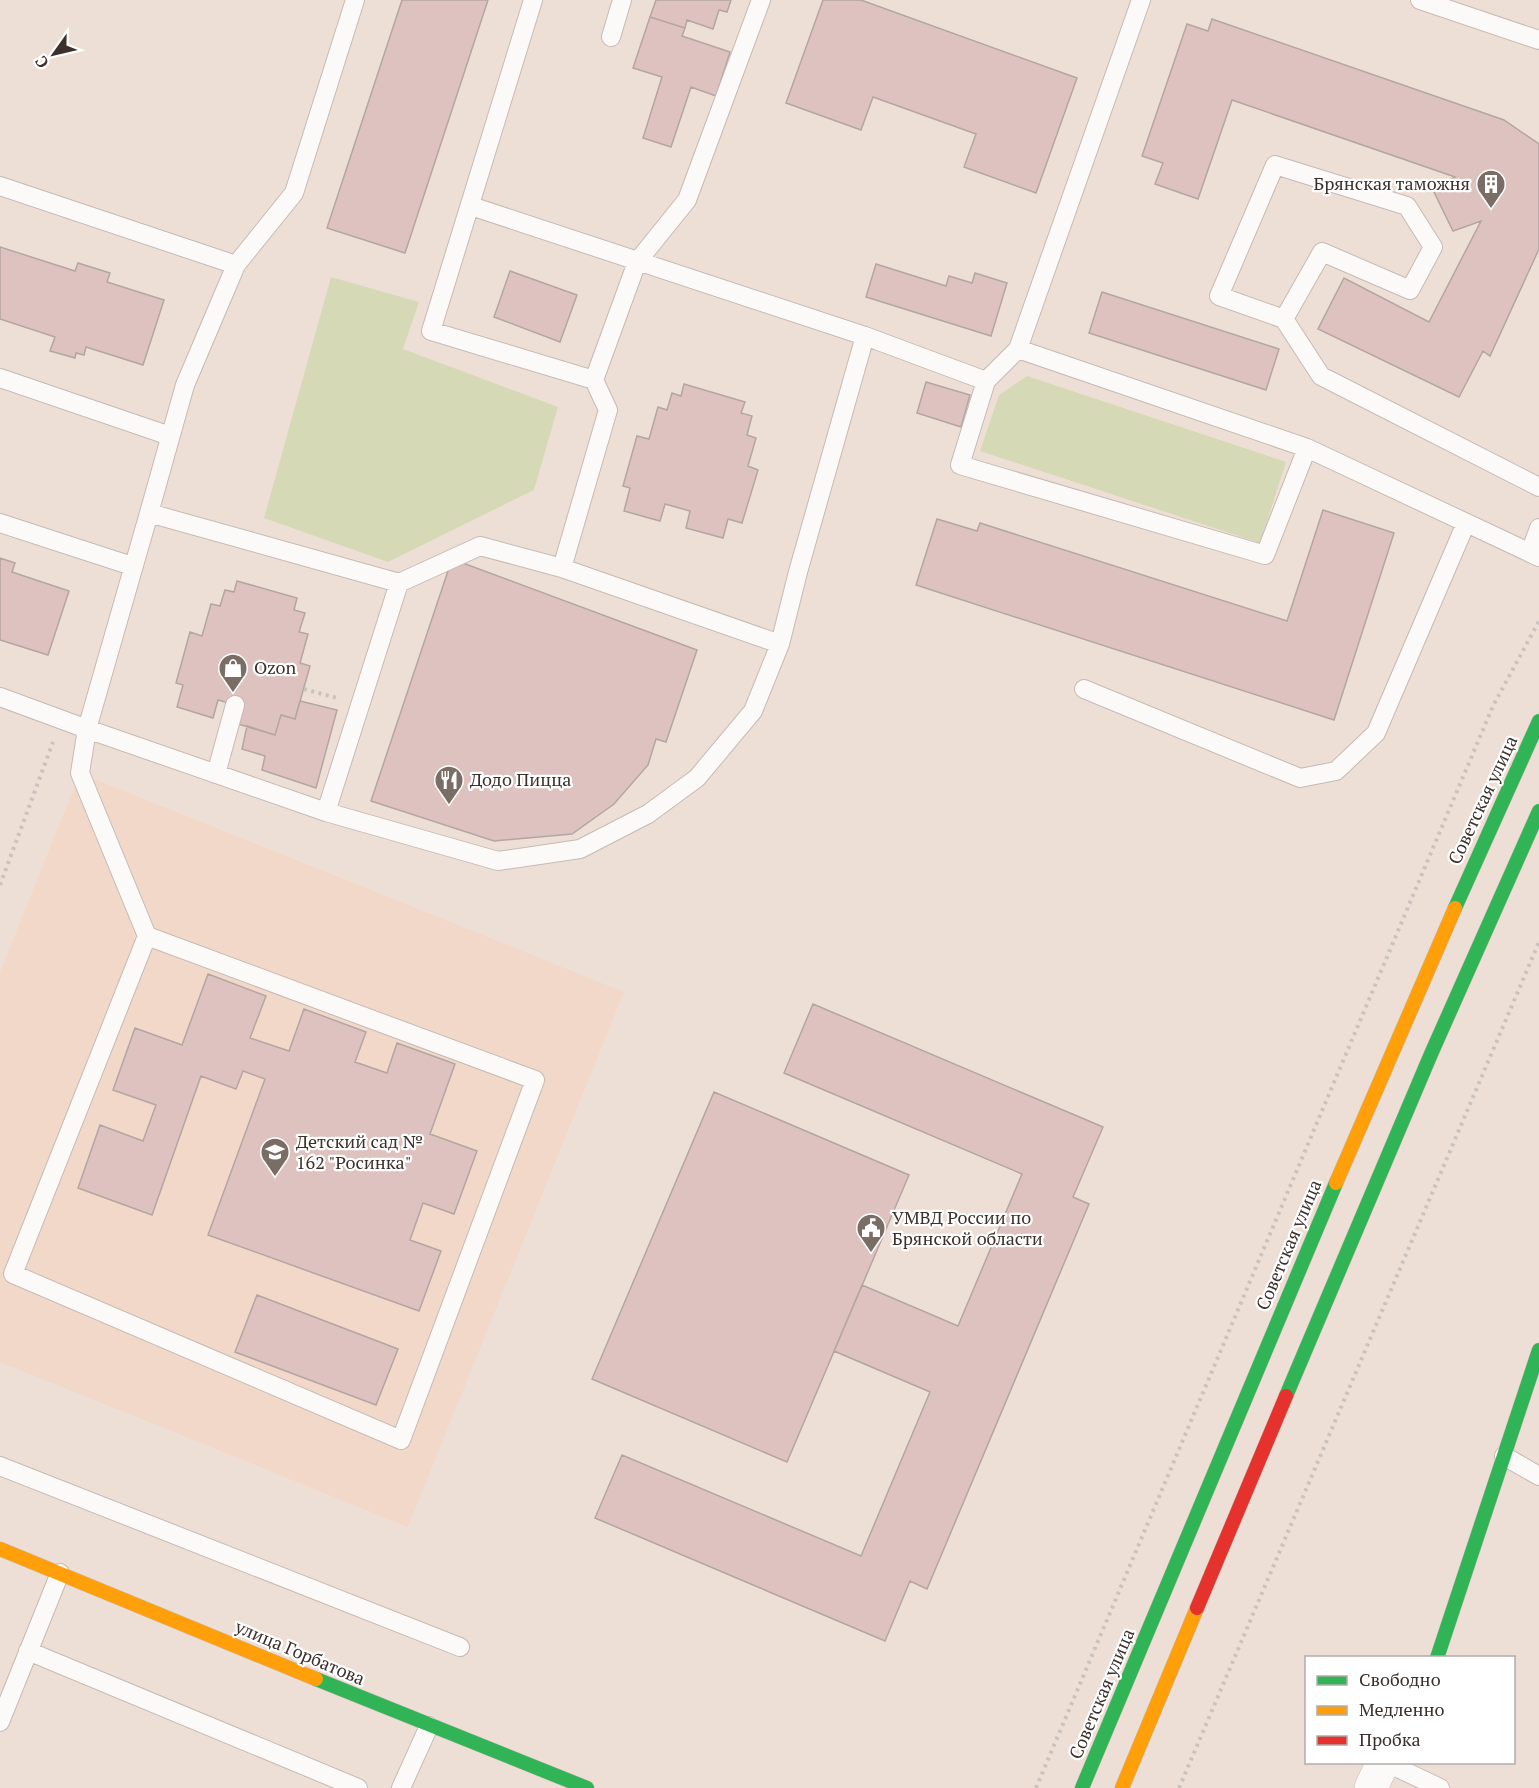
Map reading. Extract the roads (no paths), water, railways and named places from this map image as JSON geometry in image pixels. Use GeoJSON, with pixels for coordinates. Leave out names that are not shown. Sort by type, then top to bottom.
{"type":"FeatureCollection","features":[{"type":"Feature","properties":{"kind":"main road","name":"Советская улица"},"geometry":{"type":"LineString","coordinates":[[1082,1788],[1307,1248],[1442,933],[1539,722]]}},
{"type":"Feature","properties":{"kind":"main road"},"geometry":{"type":"LineString","coordinates":[[1122,1788],[1352,1239],[1475,951],[1539,811]]}},
{"type":"Feature","properties":{"kind":"main road"},"geometry":{"type":"LineString","coordinates":[[1438,1656],[1539,1350]]}},
{"type":"Feature","properties":{"kind":"main road","name":"улица Горбатова"},"geometry":{"type":"LineString","coordinates":[[0,1549],[429,1726],[587,1788]]}},
{"type":"Feature","properties":{"kind":"street"},"geometry":{"type":"LineString","coordinates":[[1371,1788],[1383,1764]]}},
{"type":"Feature","properties":{"kind":"lane"},"geometry":{"type":"LineString","coordinates":[[147,936],[535,1080],[401,1440],[14,1275],[147,936],[80,773],[87,729],[185,385],[236,265],[294,193],[355,0]]}},
{"type":"Feature","properties":{"kind":"lane"},"geometry":{"type":"LineString","coordinates":[[534,0],[431,331],[594,380]]}},
{"type":"Feature","properties":{"kind":"lane"},"geometry":{"type":"LineString","coordinates":[[611,37],[622,0]]}},
{"type":"Feature","properties":{"kind":"lane"},"geometry":{"type":"LineString","coordinates":[[562,568],[608,410],[594,380],[637,262],[687,200],[761,0]]}},
{"type":"Feature","properties":{"kind":"lane"},"geometry":{"type":"LineString","coordinates":[[1141,0],[1018,349],[986,381],[960,465],[1266,555],[1307,448]]}},
{"type":"Feature","properties":{"kind":"lane"},"geometry":{"type":"LineString","coordinates":[[1420,0],[1539,40]]}},
{"type":"Feature","properties":{"kind":"lane"},"geometry":{"type":"LineString","coordinates":[[1284,319],[1322,252],[1410,290],[1433,247],[1407,206],[1275,165],[1219,296],[1284,319],[1321,376],[1539,487]]}},
{"type":"Feature","properties":{"kind":"lane"},"geometry":{"type":"LineString","coordinates":[[0,186],[236,265]]}},
{"type":"Feature","properties":{"kind":"lane"},"geometry":{"type":"LineString","coordinates":[[471,206],[865,336],[986,381]]}},
{"type":"Feature","properties":{"kind":"lane"},"geometry":{"type":"LineString","coordinates":[[0,697],[326,812],[498,861],[580,849],[648,814],[697,778],[753,711],[780,645],[798,572],[865,336]]}},
{"type":"Feature","properties":{"kind":"lane"},"geometry":{"type":"LineString","coordinates":[[1018,349],[1307,448],[1534,555],[1539,528]]}},
{"type":"Feature","properties":{"kind":"lane"},"geometry":{"type":"LineString","coordinates":[[0,378],[170,436]]}},
{"type":"Feature","properties":{"kind":"lane"},"geometry":{"type":"LineString","coordinates":[[149,513],[399,584],[480,546],[562,568],[780,645]]}},
{"type":"Feature","properties":{"kind":"lane"},"geometry":{"type":"LineString","coordinates":[[0,522],[132,566]]}},
{"type":"Feature","properties":{"kind":"lane"},"geometry":{"type":"LineString","coordinates":[[1084,689],[1300,778],[1336,771],[1376,733],[1466,523]]}},
{"type":"Feature","properties":{"kind":"lane"},"geometry":{"type":"LineString","coordinates":[[326,812],[399,584]]}},
{"type":"Feature","properties":{"kind":"lane"},"geometry":{"type":"LineString","coordinates":[[216,774],[235,705]]}},
{"type":"Feature","properties":{"kind":"lane"},"geometry":{"type":"LineString","coordinates":[[1504,1456],[1539,1476]]}},
{"type":"Feature","properties":{"kind":"lane"},"geometry":{"type":"LineString","coordinates":[[0,1466],[460,1647]]}},
{"type":"Feature","properties":{"kind":"lane"},"geometry":{"type":"LineString","coordinates":[[0,1722],[60,1572]]}},
{"type":"Feature","properties":{"kind":"lane"},"geometry":{"type":"LineString","coordinates":[[28,1651],[358,1788]]}},
{"type":"Feature","properties":{"kind":"lane"},"geometry":{"type":"LineString","coordinates":[[401,1788],[429,1726]]}},
{"type":"Feature","properties":{"kind":"lane"},"geometry":{"type":"LineString","coordinates":[[1388,1764],[1440,1788]]}},
{"type":"Feature","properties":{"kind":"place","name":"Брянская таможня"},"geometry":{"type":"Point","coordinates":[1491,210]}},
{"type":"Feature","properties":{"kind":"place","name":"Ozon"},"geometry":{"type":"Point","coordinates":[233,694]}},
{"type":"Feature","properties":{"kind":"place","name":"Додо Пицца"},"geometry":{"type":"Point","coordinates":[449,806]}},
{"type":"Feature","properties":{"kind":"place","name":"Детский сад № 162 \"Росинка\""},"geometry":{"type":"Point","coordinates":[275,1178]}},
{"type":"Feature","properties":{"kind":"place","name":"УМВД России по Брянской области"},"geometry":{"type":"Point","coordinates":[871,1254]}}]}
